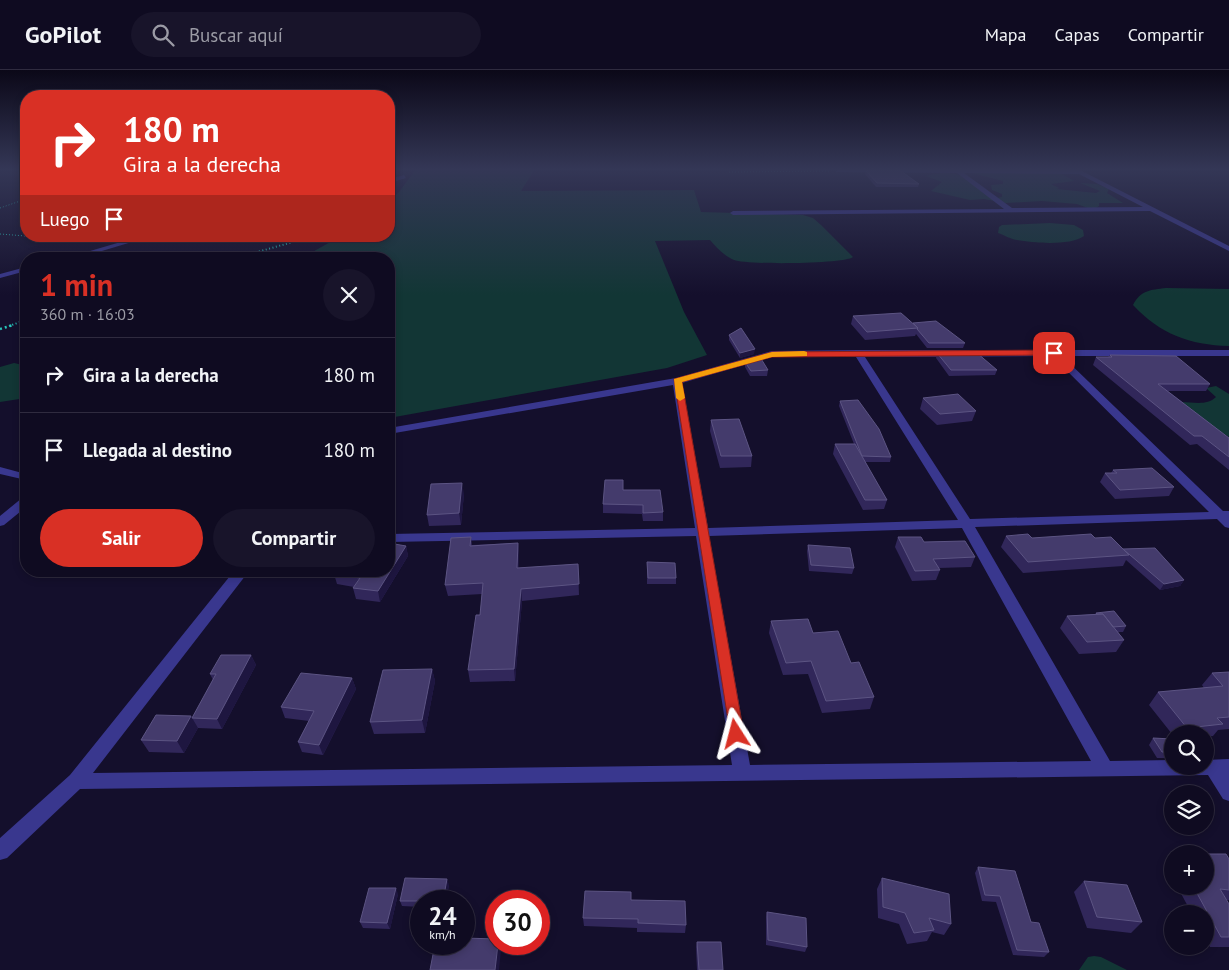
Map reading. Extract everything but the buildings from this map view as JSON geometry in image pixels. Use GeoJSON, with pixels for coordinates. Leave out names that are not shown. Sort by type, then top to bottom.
{"type":"FeatureCollection","features":[{"type":"Feature","properties":{"kind":"street"},"geometry":{"type":"LineString","coordinates":[[733,213],[918,211]]}},
{"type":"Feature","properties":{"kind":"street"},"geometry":{"type":"LineString","coordinates":[[1156,211],[1229,249]]}},
{"type":"Feature","properties":{"kind":"street"},"geometry":{"type":"LineString","coordinates":[[92,252],[128,242]]}},
{"type":"Feature","properties":{"kind":"street"},"geometry":{"type":"LineString","coordinates":[[0,276],[20,271]]}},
{"type":"Feature","properties":{"kind":"street"},"geometry":{"type":"LineString","coordinates":[[858,353],[966,523],[1104,767]]}},
{"type":"Feature","properties":{"kind":"street"},"geometry":{"type":"LineString","coordinates":[[1054,353],[1226,518]]}},
{"type":"Feature","properties":{"kind":"street"},"geometry":{"type":"LineString","coordinates":[[395,430],[677,381],[772,354],[1229,353]]}},
{"type":"Feature","properties":{"kind":"street"},"geometry":{"type":"LineString","coordinates":[[677,381],[742,771]]}},
{"type":"Feature","properties":{"kind":"street"},"geometry":{"type":"LineString","coordinates":[[0,470],[20,475]]}},
{"type":"Feature","properties":{"kind":"street"},"geometry":{"type":"LineString","coordinates":[[0,522],[20,506]]}},
{"type":"Feature","properties":{"kind":"street"},"geometry":{"type":"LineString","coordinates":[[395,538],[1226,518]]}},
{"type":"Feature","properties":{"kind":"street"},"geometry":{"type":"LineString","coordinates":[[0,851],[76,781],[237,577]]}},
{"type":"Feature","properties":{"kind":"street"},"geometry":{"type":"LineString","coordinates":[[76,781],[742,771],[1221,767],[1229,793]]}},
{"type":"Feature","properties":{"kind":"path"},"geometry":{"type":"LineString","coordinates":[[0,234],[20,236]]}},
{"type":"Feature","properties":{"kind":"path"},"geometry":{"type":"LineString","coordinates":[[94,242],[97,243],[100,250]]}},
{"type":"Feature","properties":{"kind":"path"},"geometry":{"type":"LineString","coordinates":[[258,252],[294,242]]}},
{"type":"Feature","properties":{"kind":"path"},"geometry":{"type":"LineString","coordinates":[[0,329],[20,322]]}},
{"type":"Feature","properties":{"kind":"green space"},"geometry":{"type":"Polygon","coordinates":[[[395,211],[701,211],[803,215],[813,218],[853,257],[815,262],[742,262],[727,256],[710,240],[655,241],[684,312],[707,355],[667,368],[395,417],[395,252],[312,252],[330,242],[395,242],[395,211]]]}},
{"type":"Feature","properties":{"kind":"green space"},"geometry":{"type":"Polygon","coordinates":[[[1050,223],[1074,225],[1083,230],[1084,236],[1070,241],[1042,243],[1014,239],[998,233],[999,227],[1002,225],[1050,223]]]}},
{"type":"Feature","properties":{"kind":"green space"},"geometry":{"type":"Polygon","coordinates":[[[1166,288],[1229,289],[1229,346],[1201,343],[1176,336],[1154,324],[1133,305],[1139,296],[1151,290],[1166,288]]]}},
{"type":"Feature","properties":{"kind":"green space"},"geometry":{"type":"Polygon","coordinates":[[[14,363],[20,364],[20,399],[0,402],[0,367],[14,363]]]}},
{"type":"Feature","properties":{"kind":"green space"},"geometry":{"type":"Polygon","coordinates":[[[1216,386],[1229,394],[1229,437],[1189,412],[1181,402],[1208,402],[1216,397],[1206,388],[1216,386]]]}},
{"type":"Feature","properties":{"kind":"green space"},"geometry":{"type":"Polygon","coordinates":[[[1088,957],[1101,957],[1127,970],[1079,970],[1088,957]]]}},
{"type":"Feature","properties":{"kind":"slow traffic"},"geometry":{"type":"LineString","coordinates":[[680,398],[677,381],[772,354],[804,354]]}},
{"type":"Feature","properties":{"kind":"route"},"geometry":{"type":"LineString","coordinates":[[736,734],[677,381],[772,354],[1054,353]]}}]}
